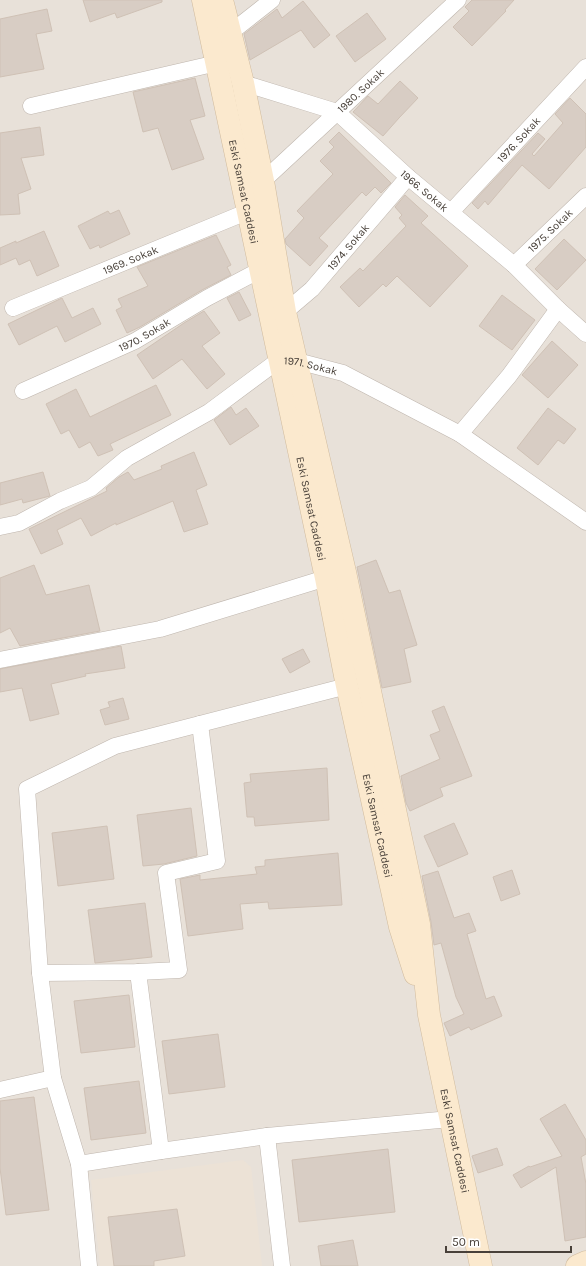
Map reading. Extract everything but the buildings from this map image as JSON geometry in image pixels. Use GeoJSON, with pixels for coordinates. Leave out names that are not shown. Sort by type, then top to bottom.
{"type":"FeatureCollection","features":[{"type":"Feature","properties":{"kind":"street","name":"Eski Samsat Caddesi"},"geometry":{"type":"LineString","coordinates":[[203,0],[260,270],[288,360],[345,572],[419,924],[429,1015],[481,1266]]}},
{"type":"Feature","properties":{"kind":"street","name":"Eski Samsat Caddesi"},"geometry":{"type":"LineString","coordinates":[[222,0],[243,83],[263,181],[285,312],[288,360],[326,578],[347,686],[400,927],[429,1015]]}},
{"type":"Feature","properties":{"kind":"street"},"geometry":{"type":"LineString","coordinates":[[230,33],[272,0]]}},
{"type":"Feature","properties":{"kind":"street","name":"1980. Sokak"},"geometry":{"type":"LineString","coordinates":[[263,181],[458,0]]}},
{"type":"Feature","properties":{"kind":"street"},"geometry":{"type":"LineString","coordinates":[[31,106],[217,63]]}},
{"type":"Feature","properties":{"kind":"street","name":"1976. Sokak"},"geometry":{"type":"LineString","coordinates":[[451,212],[586,67]]}},
{"type":"Feature","properties":{"kind":"street","name":"1966. Sokak"},"geometry":{"type":"LineString","coordinates":[[243,83],[337,112],[408,177],[514,265],[558,309],[586,334]]}},
{"type":"Feature","properties":{"kind":"street","name":"1974. Sokak"},"geometry":{"type":"LineString","coordinates":[[285,312],[312,288],[408,177]]}},
{"type":"Feature","properties":{"kind":"street","name":"1975. Sokak"},"geometry":{"type":"LineString","coordinates":[[514,265],[586,196]]}},
{"type":"Feature","properties":{"kind":"street","name":"1969. Sokak"},"geometry":{"type":"LineString","coordinates":[[13,308],[248,211]]}},
{"type":"Feature","properties":{"kind":"street","name":"1970. Sokak"},"geometry":{"type":"LineString","coordinates":[[23,391],[135,340],[207,298],[260,270]]}},
{"type":"Feature","properties":{"kind":"street"},"geometry":{"type":"LineString","coordinates":[[460,434],[509,376],[558,309]]}},
{"type":"Feature","properties":{"kind":"street","name":"1971. Sokak"},"geometry":{"type":"LineString","coordinates":[[0,526],[19,524],[60,501],[91,488],[127,458],[209,412],[288,360],[343,373],[460,434],[586,521]]}},
{"type":"Feature","properties":{"kind":"street"},"geometry":{"type":"LineString","coordinates":[[0,660],[160,629],[326,578]]}},
{"type":"Feature","properties":{"kind":"street"},"geometry":{"type":"LineString","coordinates":[[90,1266],[78,1164],[53,1078],[40,973],[27,789],[115,746],[347,686]]}},
{"type":"Feature","properties":{"kind":"street"},"geometry":{"type":"LineString","coordinates":[[40,973],[179,970],[166,873],[217,861],[200,724]]}},
{"type":"Feature","properties":{"kind":"street"},"geometry":{"type":"LineString","coordinates":[[138,972],[161,1151]]}},
{"type":"Feature","properties":{"kind":"street"},"geometry":{"type":"LineString","coordinates":[[0,1090],[53,1078]]}},
{"type":"Feature","properties":{"kind":"street"},"geometry":{"type":"LineString","coordinates":[[78,1164],[267,1136],[450,1119]]}},
{"type":"Feature","properties":{"kind":"street"},"geometry":{"type":"LineString","coordinates":[[267,1136],[282,1266]]}},
{"type":"Feature","properties":{"kind":"street"},"geometry":{"type":"LineString","coordinates":[[577,1266],[586,1262]]}},
{"type":"Feature","properties":{"kind":"shaded area"},"geometry":{"type":"Polygon","coordinates":[[[0,0],[586,0],[586,1266],[0,1266],[0,0]]]}},
{"type":"Feature","properties":{"kind":"shaded area"},"geometry":{"type":"Polygon","coordinates":[[[243,1160],[251,1167],[262,1266],[100,1266],[91,1180],[243,1160]]]}}]}
